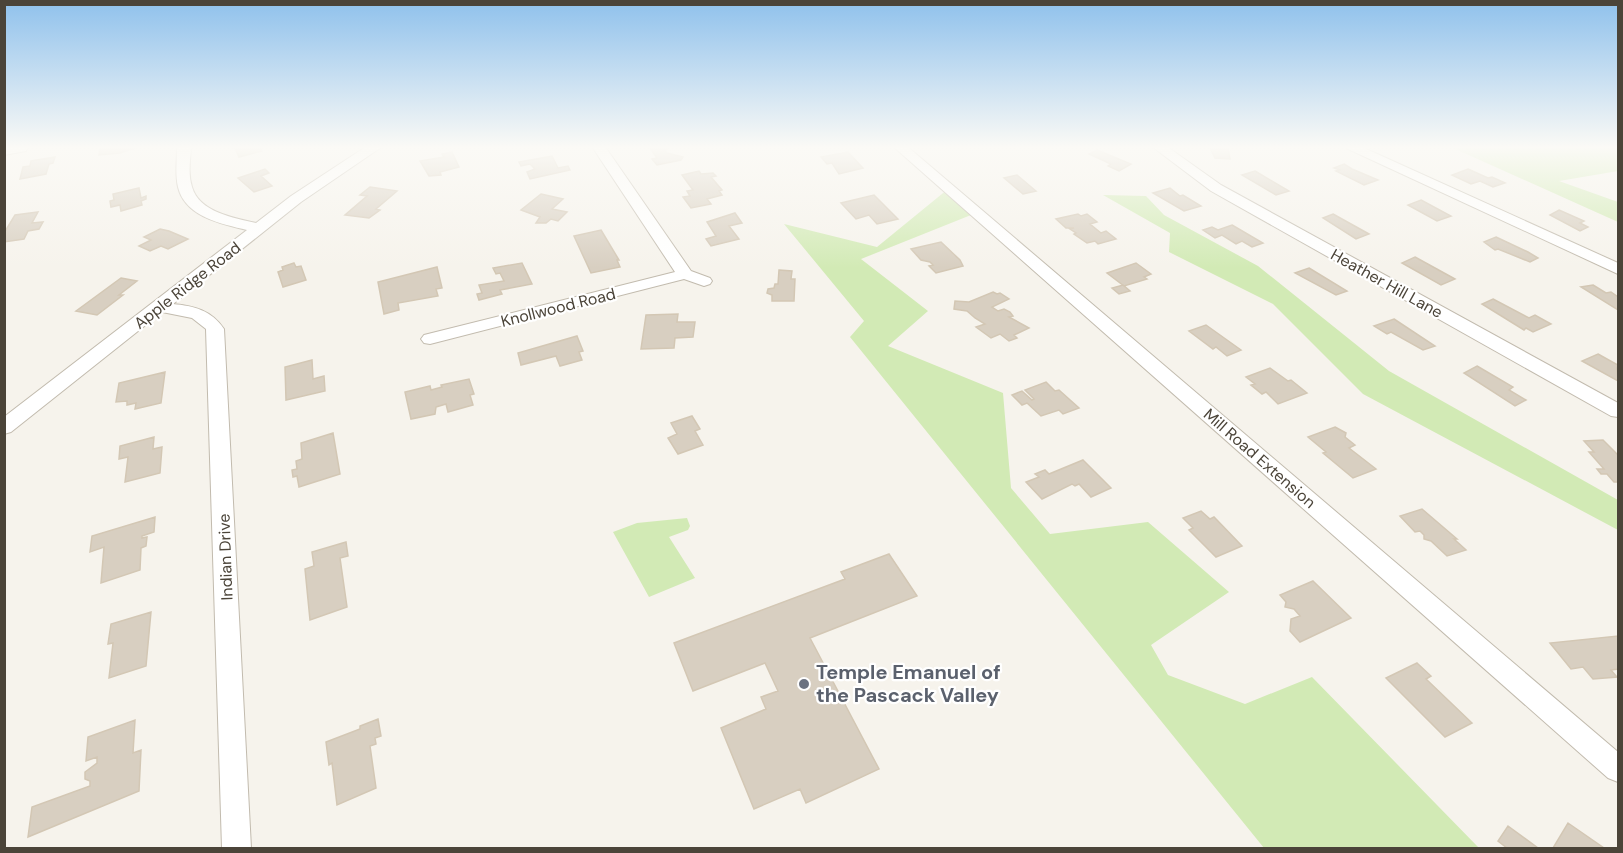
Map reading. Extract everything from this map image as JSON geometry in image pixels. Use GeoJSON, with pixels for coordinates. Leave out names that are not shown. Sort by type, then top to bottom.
{"type":"FeatureCollection","features":[{"type":"Feature","properties":{"kind":"street"},"geometry":{"type":"LineString","coordinates":[[186,188],[190,198],[209,213],[260,228]]}},
{"type":"Feature","properties":{"kind":"street","name":"Apple Ridge Road"},"geometry":{"type":"LineString","coordinates":[[4,427],[313,188]]}},
{"type":"Feature","properties":{"kind":"street"},"geometry":{"type":"LineString","coordinates":[[626,188],[685,274],[704,281]]}},
{"type":"Feature","properties":{"kind":"street","name":"Mill Road Extension"},"geometry":{"type":"LineString","coordinates":[[947,188],[1618,769]]}},
{"type":"Feature","properties":{"kind":"street","name":"Heather Hill Lane"},"geometry":{"type":"LineString","coordinates":[[1216,188],[1618,411]]}},
{"type":"Feature","properties":{"kind":"street"},"geometry":{"type":"LineString","coordinates":[[1440,188],[1618,269]]}},
{"type":"Feature","properties":{"kind":"street","name":"Knollwood Road"},"geometry":{"type":"LineString","coordinates":[[430,339],[685,274]]}},
{"type":"Feature","properties":{"kind":"street","name":"Indian Drive"},"geometry":{"type":"LineString","coordinates":[[158,307],[197,314],[211,321],[215,329],[237,849]]}},
{"type":"Feature","properties":{"kind":"green space"},"geometry":{"type":"Polygon","coordinates":[[[1542,188],[1578,188],[1618,202],[1618,222],[1542,188]]]}},
{"type":"Feature","properties":{"kind":"green space"},"geometry":{"type":"Polygon","coordinates":[[[948,189],[976,213],[861,259],[928,311],[888,346],[1003,393],[1011,488],[1050,534],[1148,522],[1229,592],[1151,645],[1168,675],[1245,704],[1312,677],[1479,848],[1264,848],[850,337],[864,321],[784,224],[877,247],[948,189]]]}},
{"type":"Feature","properties":{"kind":"green space"},"geometry":{"type":"Polygon","coordinates":[[[1103,195],[1146,196],[1164,215],[1258,266],[1389,371],[1618,500],[1618,530],[1363,394],[1273,304],[1169,252],[1170,233],[1103,195]]]}},
{"type":"Feature","properties":{"kind":"green space"},"geometry":{"type":"Polygon","coordinates":[[[687,518],[690,526],[688,530],[669,537],[695,578],[649,597],[613,532],[637,523],[687,518]]]}},
{"type":"Feature","properties":{"kind":"building"},"geometry":{"type":"Polygon","coordinates":[[[139,188],[141,198],[146,196],[146,199],[141,201],[142,205],[121,211],[120,205],[111,207],[110,201],[114,200],[113,194],[139,188]]]}},
{"type":"Feature","properties":{"kind":"building"},"geometry":{"type":"Polygon","coordinates":[[[249,188],[267,188],[254,192],[249,188]]]}},
{"type":"Feature","properties":{"kind":"building"},"geometry":{"type":"Polygon","coordinates":[[[369,188],[397,191],[376,209],[380,210],[369,218],[345,215],[367,196],[360,195],[369,188]]]}},
{"type":"Feature","properties":{"kind":"building"},"geometry":{"type":"Polygon","coordinates":[[[691,188],[720,188],[722,190],[719,191],[722,195],[707,199],[711,204],[691,208],[683,197],[690,196],[687,191],[693,190],[691,188]]]}},
{"type":"Feature","properties":{"kind":"building"},"geometry":{"type":"Polygon","coordinates":[[[1016,188],[1032,188],[1036,191],[1023,194],[1016,188]]]}},
{"type":"Feature","properties":{"kind":"building"},"geometry":{"type":"Polygon","coordinates":[[[1170,188],[1180,196],[1183,195],[1201,206],[1184,211],[1153,193],[1170,188]]]}},
{"type":"Feature","properties":{"kind":"building"},"geometry":{"type":"Polygon","coordinates":[[[1264,188],[1284,188],[1289,191],[1276,195],[1264,188]]]}},
{"type":"Feature","properties":{"kind":"building"},"geometry":{"type":"Polygon","coordinates":[[[541,194],[563,199],[552,209],[567,212],[558,221],[551,219],[546,223],[536,223],[540,217],[521,210],[541,194]]]}},
{"type":"Feature","properties":{"kind":"building"},"geometry":{"type":"Polygon","coordinates":[[[874,195],[898,219],[877,224],[869,215],[856,219],[841,203],[874,195]]]}},
{"type":"Feature","properties":{"kind":"building"},"geometry":{"type":"Polygon","coordinates":[[[1421,200],[1451,216],[1437,221],[1408,205],[1421,200]]]}},
{"type":"Feature","properties":{"kind":"building"},"geometry":{"type":"Polygon","coordinates":[[[1559,210],[1584,221],[1580,223],[1588,227],[1580,231],[1550,215],[1559,210]]]}},
{"type":"Feature","properties":{"kind":"building"},"geometry":{"type":"Polygon","coordinates":[[[38,212],[32,223],[43,222],[39,229],[28,231],[24,239],[4,242],[4,233],[15,215],[38,212]]]}},
{"type":"Feature","properties":{"kind":"building"},"geometry":{"type":"Polygon","coordinates":[[[735,213],[742,223],[729,226],[739,239],[711,246],[706,239],[716,236],[707,222],[735,213]]]}},
{"type":"Feature","properties":{"kind":"building"},"geometry":{"type":"Polygon","coordinates":[[[1078,214],[1081,216],[1087,214],[1097,222],[1090,224],[1101,233],[1106,231],[1116,239],[1098,244],[1095,241],[1087,243],[1070,229],[1074,228],[1066,228],[1056,219],[1078,214]]]}},
{"type":"Feature","properties":{"kind":"building"},"geometry":{"type":"Polygon","coordinates":[[[1333,214],[1369,234],[1356,239],[1323,218],[1333,214]]]}},
{"type":"Feature","properties":{"kind":"building"},"geometry":{"type":"Polygon","coordinates":[[[1232,225],[1263,243],[1252,247],[1242,241],[1236,244],[1222,235],[1215,238],[1203,230],[1212,227],[1218,230],[1232,225]]]}},
{"type":"Feature","properties":{"kind":"building"},"geometry":{"type":"Polygon","coordinates":[[[160,229],[188,239],[168,249],[161,246],[150,251],[139,246],[151,240],[144,237],[160,229]]]}},
{"type":"Feature","properties":{"kind":"building"},"geometry":{"type":"Polygon","coordinates":[[[601,230],[619,260],[617,260],[620,267],[591,273],[574,236],[601,230]]]}},
{"type":"Feature","properties":{"kind":"building"},"geometry":{"type":"Polygon","coordinates":[[[1496,237],[1538,258],[1530,262],[1498,249],[1495,250],[1484,242],[1496,237]]]}},
{"type":"Feature","properties":{"kind":"building"},"geometry":{"type":"Polygon","coordinates":[[[941,242],[960,260],[963,266],[936,273],[929,266],[933,265],[930,262],[921,260],[911,249],[941,242]]]}},
{"type":"Feature","properties":{"kind":"building"},"geometry":{"type":"Polygon","coordinates":[[[1415,257],[1455,279],[1441,285],[1402,263],[1415,257]]]}},
{"type":"Feature","properties":{"kind":"building"},"geometry":{"type":"Polygon","coordinates":[[[294,263],[296,267],[301,266],[306,280],[283,287],[278,272],[283,270],[282,267],[294,263]]]}},
{"type":"Feature","properties":{"kind":"building"},"geometry":{"type":"Polygon","coordinates":[[[522,263],[532,284],[500,290],[502,294],[479,300],[477,294],[482,293],[479,285],[504,281],[500,273],[496,274],[493,268],[522,263]]]}},
{"type":"Feature","properties":{"kind":"building"},"geometry":{"type":"Polygon","coordinates":[[[1136,263],[1151,274],[1144,277],[1147,279],[1124,286],[1107,273],[1136,263]]]}},
{"type":"Feature","properties":{"kind":"building"},"geometry":{"type":"Polygon","coordinates":[[[437,267],[442,288],[436,289],[438,296],[398,303],[399,310],[384,314],[378,282],[437,267]]]}},
{"type":"Feature","properties":{"kind":"building"},"geometry":{"type":"Polygon","coordinates":[[[1309,268],[1347,291],[1336,295],[1295,273],[1309,268]]]}},
{"type":"Feature","properties":{"kind":"building"},"geometry":{"type":"Polygon","coordinates":[[[779,270],[792,271],[791,279],[795,279],[794,301],[772,301],[772,295],[767,293],[768,289],[778,284],[779,270]]]}},
{"type":"Feature","properties":{"kind":"building"},"geometry":{"type":"Polygon","coordinates":[[[121,278],[137,281],[97,315],[76,311],[121,278]]]}},
{"type":"Feature","properties":{"kind":"building"},"geometry":{"type":"Polygon","coordinates":[[[1123,285],[1130,291],[1119,294],[1112,288],[1123,285]]]}},
{"type":"Feature","properties":{"kind":"building"},"geometry":{"type":"Polygon","coordinates":[[[1593,285],[1618,297],[1618,310],[1581,287],[1593,285]]]}},
{"type":"Feature","properties":{"kind":"building"},"geometry":{"type":"Polygon","coordinates":[[[993,292],[1000,293],[1009,299],[992,307],[998,311],[1004,309],[1010,312],[1013,316],[1009,317],[1029,328],[1014,335],[1017,338],[1009,341],[1000,334],[991,338],[976,327],[985,324],[967,311],[954,309],[955,301],[969,302],[993,292]]]}},
{"type":"Feature","properties":{"kind":"building"},"geometry":{"type":"Polygon","coordinates":[[[1493,299],[1529,318],[1535,315],[1551,324],[1533,332],[1526,328],[1524,330],[1482,304],[1493,299]]]}},
{"type":"Feature","properties":{"kind":"building"},"geometry":{"type":"Polygon","coordinates":[[[678,314],[677,322],[695,322],[693,337],[675,338],[674,348],[641,349],[646,315],[678,314]]]}},
{"type":"Feature","properties":{"kind":"building"},"geometry":{"type":"Polygon","coordinates":[[[1394,319],[1435,346],[1423,350],[1391,332],[1387,334],[1374,326],[1394,319]]]}},
{"type":"Feature","properties":{"kind":"building"},"geometry":{"type":"Polygon","coordinates":[[[1206,325],[1241,350],[1227,356],[1216,347],[1213,349],[1189,331],[1206,325]]]}},
{"type":"Feature","properties":{"kind":"building"},"geometry":{"type":"Polygon","coordinates":[[[577,336],[583,351],[579,352],[582,360],[560,366],[556,356],[521,365],[518,353],[577,336]]]}},
{"type":"Feature","properties":{"kind":"building"},"geometry":{"type":"Polygon","coordinates":[[[1598,354],[1618,365],[1618,381],[1582,361],[1598,354]]]}},
{"type":"Feature","properties":{"kind":"building"},"geometry":{"type":"Polygon","coordinates":[[[312,360],[313,379],[324,376],[325,391],[286,400],[285,367],[312,360]]]}},
{"type":"Feature","properties":{"kind":"building"},"geometry":{"type":"Polygon","coordinates":[[[1477,366],[1513,387],[1509,390],[1526,400],[1515,406],[1464,373],[1477,366]]]}},
{"type":"Feature","properties":{"kind":"building"},"geometry":{"type":"Polygon","coordinates":[[[1270,368],[1288,381],[1291,380],[1307,393],[1278,404],[1266,392],[1262,394],[1251,385],[1255,384],[1246,377],[1270,368]]]}},
{"type":"Feature","properties":{"kind":"building"},"geometry":{"type":"Polygon","coordinates":[[[165,372],[161,403],[135,409],[136,403],[127,405],[127,401],[116,402],[119,383],[165,372]]]}},
{"type":"Feature","properties":{"kind":"building"},"geometry":{"type":"Polygon","coordinates":[[[469,379],[474,394],[470,395],[473,405],[448,412],[446,404],[436,407],[435,414],[411,419],[405,392],[430,386],[431,390],[442,387],[441,385],[469,379]]]}},
{"type":"Feature","properties":{"kind":"building"},"geometry":{"type":"Polygon","coordinates":[[[1046,382],[1079,408],[1063,414],[1059,410],[1041,416],[1027,403],[1022,405],[1012,395],[1022,391],[1032,400],[1034,399],[1025,390],[1046,382]]]}},
{"type":"Feature","properties":{"kind":"building"},"geometry":{"type":"Polygon","coordinates":[[[692,416],[700,429],[695,431],[703,445],[678,454],[668,438],[677,434],[671,423],[692,416]]]}},
{"type":"Feature","properties":{"kind":"building"},"geometry":{"type":"Polygon","coordinates":[[[1335,427],[1346,433],[1345,437],[1355,445],[1349,448],[1376,469],[1353,478],[1308,437],[1335,427]]]}},
{"type":"Feature","properties":{"kind":"building"},"geometry":{"type":"Polygon","coordinates":[[[333,433],[340,474],[299,487],[297,476],[293,477],[292,470],[297,469],[296,461],[302,459],[301,443],[333,433]]]}},
{"type":"Feature","properties":{"kind":"building"},"geometry":{"type":"Polygon","coordinates":[[[154,437],[153,449],[162,447],[160,473],[125,482],[128,457],[119,459],[120,446],[154,437]]]}},
{"type":"Feature","properties":{"kind":"building"},"geometry":{"type":"Polygon","coordinates":[[[1603,440],[1618,455],[1618,482],[1614,482],[1607,474],[1601,474],[1597,469],[1604,469],[1589,452],[1594,452],[1584,441],[1603,440]]]}},
{"type":"Feature","properties":{"kind":"building"},"geometry":{"type":"Polygon","coordinates":[[[1083,460],[1111,488],[1091,497],[1079,484],[1075,486],[1072,484],[1042,499],[1026,482],[1039,477],[1035,474],[1045,470],[1049,474],[1083,460]]]}},
{"type":"Feature","properties":{"kind":"building"},"geometry":{"type":"Polygon","coordinates":[[[1422,509],[1457,539],[1454,539],[1466,550],[1447,556],[1431,541],[1424,539],[1420,531],[1415,532],[1400,516],[1422,509]]]}},
{"type":"Feature","properties":{"kind":"building"},"geometry":{"type":"Polygon","coordinates":[[[1201,511],[1210,519],[1214,517],[1242,546],[1216,557],[1189,530],[1193,528],[1183,518],[1201,511]]]}},
{"type":"Feature","properties":{"kind":"building"},"geometry":{"type":"Polygon","coordinates":[[[155,517],[154,532],[142,536],[142,538],[147,537],[146,546],[141,548],[140,570],[101,583],[104,547],[90,552],[92,536],[155,517]]]}},
{"type":"Feature","properties":{"kind":"building"},"geometry":{"type":"Polygon","coordinates":[[[346,542],[348,556],[340,558],[347,607],[310,620],[305,569],[314,566],[312,552],[346,542]]]}},
{"type":"Feature","properties":{"kind":"building","name":"Temple Emanuel of the Pascack Valley"},"geometry":{"type":"Polygon","coordinates":[[[889,554],[917,596],[810,638],[879,769],[806,803],[800,789],[754,809],[721,728],[766,709],[761,697],[778,691],[765,663],[693,691],[674,643],[845,579],[841,572],[889,554]]]}},
{"type":"Feature","properties":{"kind":"building"},"geometry":{"type":"Polygon","coordinates":[[[1313,581],[1351,618],[1300,642],[1290,631],[1291,619],[1300,616],[1294,609],[1285,607],[1286,602],[1280,595],[1313,581]]]}},
{"type":"Feature","properties":{"kind":"building"},"geometry":{"type":"Polygon","coordinates":[[[151,612],[146,666],[109,678],[113,643],[108,644],[111,624],[151,612]]]}},
{"type":"Feature","properties":{"kind":"building"},"geometry":{"type":"Polygon","coordinates":[[[1618,636],[1618,669],[1611,670],[1617,677],[1593,679],[1583,667],[1571,669],[1550,643],[1618,636]]]}},
{"type":"Feature","properties":{"kind":"building"},"geometry":{"type":"Polygon","coordinates":[[[1417,663],[1431,676],[1426,679],[1472,723],[1445,737],[1386,678],[1417,663]]]}},
{"type":"Feature","properties":{"kind":"building"},"geometry":{"type":"Polygon","coordinates":[[[378,719],[381,736],[375,738],[376,744],[370,746],[376,788],[337,805],[332,763],[329,765],[326,742],[360,729],[360,726],[378,719]]]}},
{"type":"Feature","properties":{"kind":"building"},"geometry":{"type":"Polygon","coordinates":[[[135,720],[133,753],[141,750],[139,791],[28,837],[32,807],[90,786],[90,781],[85,779],[85,772],[97,763],[97,757],[86,761],[88,737],[135,720]]]}},
{"type":"Feature","properties":{"kind":"building"},"geometry":{"type":"Polygon","coordinates":[[[1568,823],[1604,848],[1553,848],[1568,823]]]}},
{"type":"Feature","properties":{"kind":"building"},"geometry":{"type":"Polygon","coordinates":[[[1508,826],[1538,848],[1507,848],[1498,841],[1508,826]]]}},
{"type":"Feature","properties":{"kind":"place","name":"Temple Emanuel of the Pascack Valley"},"geometry":{"type":"Point","coordinates":[804,684]}}]}
